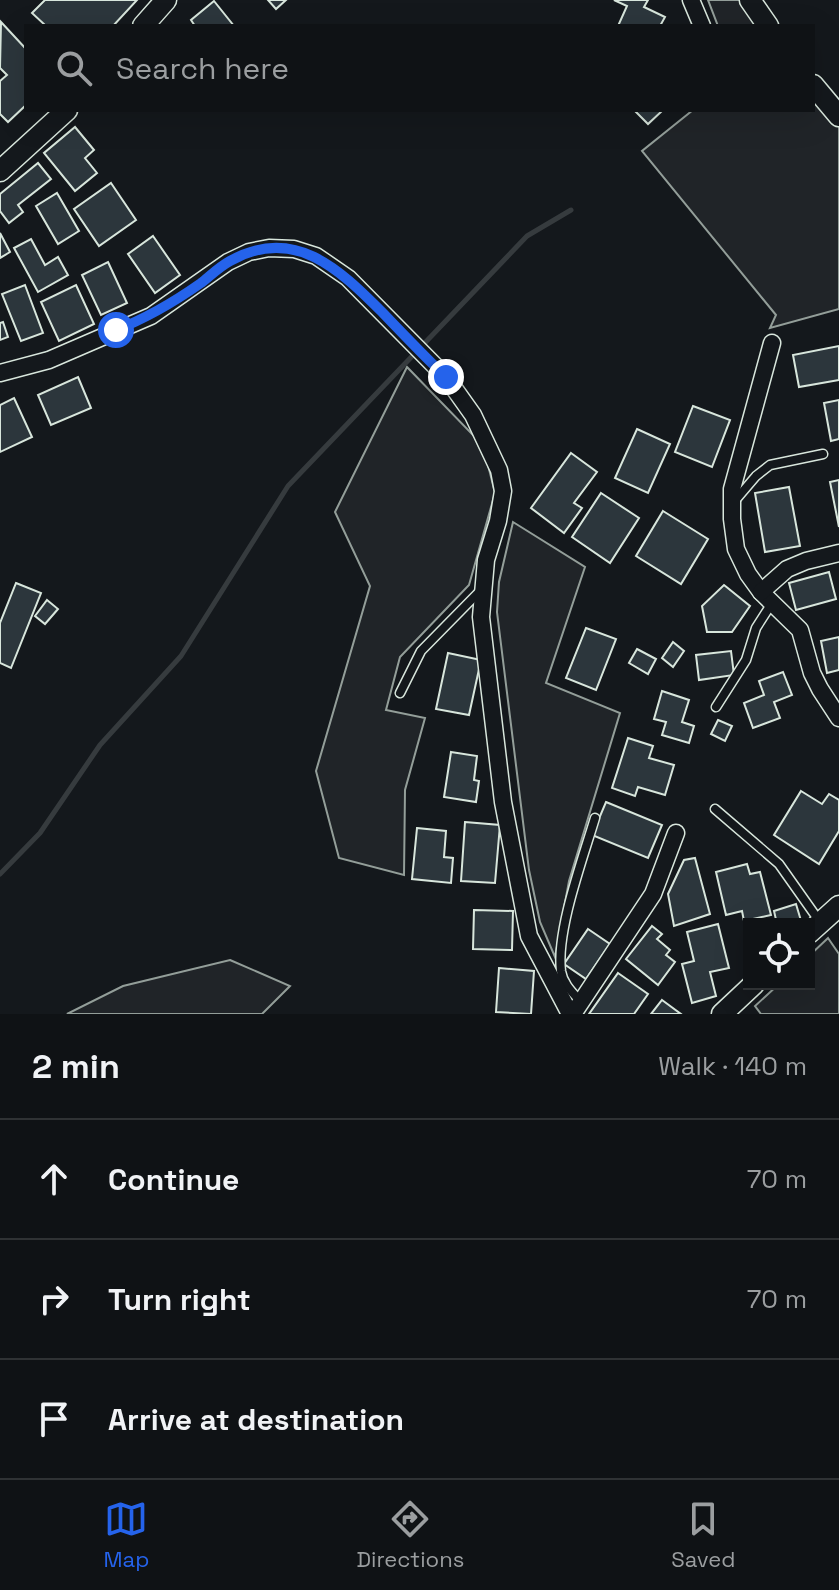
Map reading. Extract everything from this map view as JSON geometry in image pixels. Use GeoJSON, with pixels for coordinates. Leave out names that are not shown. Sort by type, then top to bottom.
{"type":"FeatureCollection","features":[{"type":"Feature","properties":{"kind":"street"},"geometry":{"type":"LineString","coordinates":[[145,24],[166,0]]}},
{"type":"Feature","properties":{"kind":"street"},"geometry":{"type":"LineString","coordinates":[[691,0],[701,24]]}},
{"type":"Feature","properties":{"kind":"street"},"geometry":{"type":"LineString","coordinates":[[750,0],[767,24]]}},
{"type":"Feature","properties":{"kind":"street"},"geometry":{"type":"LineString","coordinates":[[815,87],[839,116]]}},
{"type":"Feature","properties":{"kind":"street"},"geometry":{"type":"LineString","coordinates":[[0,171],[65,112]]}},
{"type":"Feature","properties":{"kind":"street"},"geometry":{"type":"LineString","coordinates":[[0,373],[49,360],[151,316],[228,262],[249,252],[269,248],[294,249],[316,256],[348,278],[446,377],[473,415],[499,470],[503,491],[486,560],[481,617],[503,802],[529,936],[575,1010],[653,894],[676,833]]}},
{"type":"Feature","properties":{"kind":"street"},"geometry":{"type":"LineString","coordinates":[[772,343],[732,489],[736,549],[748,574],[767,598],[800,630],[812,673],[839,718]]}},
{"type":"Feature","properties":{"kind":"street"},"geometry":{"type":"LineString","coordinates":[[767,598],[787,569],[839,553]]}},
{"type":"Feature","properties":{"kind":"street"},"geometry":{"type":"LineString","coordinates":[[722,1014],[748,990]]}},
{"type":"Feature","properties":{"kind":"lane"},"geometry":{"type":"LineString","coordinates":[[732,505],[756,476],[770,465],[823,454]]}},
{"type":"Feature","properties":{"kind":"lane"},"geometry":{"type":"LineString","coordinates":[[400,693],[421,651],[481,590]]}},
{"type":"Feature","properties":{"kind":"lane"},"geometry":{"type":"LineString","coordinates":[[716,707],[746,660],[767,598]]}},
{"type":"Feature","properties":{"kind":"lane"},"geometry":{"type":"LineString","coordinates":[[715,809],[779,864],[829,918]]}},
{"type":"Feature","properties":{"kind":"lane"},"geometry":{"type":"LineString","coordinates":[[575,1010],[561,970],[566,917],[595,818]]}},
{"type":"Feature","properties":{"kind":"shaded area"},"geometry":{"type":"Polygon","coordinates":[[[708,0],[741,0],[758,24],[717,24],[708,0]]]}},
{"type":"Feature","properties":{"kind":"shaded area"},"geometry":{"type":"Polygon","coordinates":[[[815,97],[839,126],[839,309],[770,328],[776,315],[642,151],[691,112],[815,112],[815,97]]]}},
{"type":"Feature","properties":{"kind":"shaded area"},"geometry":{"type":"Polygon","coordinates":[[[407,367],[474,436],[488,465],[495,493],[469,585],[400,657],[386,710],[425,718],[405,790],[404,875],[339,858],[316,771],[370,586],[335,512],[407,367]]]}},
{"type":"Feature","properties":{"kind":"shaded area"},"geometry":{"type":"Polygon","coordinates":[[[513,522],[585,567],[546,683],[620,713],[569,881],[555,957],[540,922],[529,870],[497,612],[499,582],[513,522]]]}},
{"type":"Feature","properties":{"kind":"shaded area"},"geometry":{"type":"Polygon","coordinates":[[[828,938],[839,954],[839,1014],[761,1014],[755,1006],[772,990],[815,990],[815,950],[828,938]]]}},
{"type":"Feature","properties":{"kind":"shaded area"},"geometry":{"type":"Polygon","coordinates":[[[230,960],[290,986],[262,1014],[67,1014],[123,986],[230,960]]]}},
{"type":"Feature","properties":{"kind":"building"},"geometry":{"type":"Polygon","coordinates":[[[45,0],[137,0],[115,24],[44,24],[32,13],[45,0]]]}},
{"type":"Feature","properties":{"kind":"building"},"geometry":{"type":"Polygon","coordinates":[[[268,0],[286,0],[276,9],[268,0]]]}},
{"type":"Feature","properties":{"kind":"building"},"geometry":{"type":"Polygon","coordinates":[[[614,0],[648,0],[644,7],[665,17],[661,24],[619,24],[627,6],[614,0]]]}},
{"type":"Feature","properties":{"kind":"building"},"geometry":{"type":"Polygon","coordinates":[[[214,1],[232,24],[194,24],[191,20],[214,1]]]}},
{"type":"Feature","properties":{"kind":"building"},"geometry":{"type":"Polygon","coordinates":[[[1,22],[24,47],[24,107],[8,122],[0,114],[0,81],[7,75],[0,68],[1,22]]]}},
{"type":"Feature","properties":{"kind":"building"},"geometry":{"type":"Polygon","coordinates":[[[636,112],[661,112],[648,124],[636,112]]]}},
{"type":"Feature","properties":{"kind":"building"},"geometry":{"type":"Polygon","coordinates":[[[75,127],[94,150],[85,158],[97,173],[75,191],[44,153],[75,127]]]}},
{"type":"Feature","properties":{"kind":"building"},"geometry":{"type":"Polygon","coordinates":[[[38,163],[51,179],[18,205],[23,212],[9,223],[0,211],[0,194],[38,163]]]}},
{"type":"Feature","properties":{"kind":"building"},"geometry":{"type":"Polygon","coordinates":[[[111,183],[136,220],[99,246],[74,209],[111,183]]]}},
{"type":"Feature","properties":{"kind":"building"},"geometry":{"type":"Polygon","coordinates":[[[57,193],[79,231],[58,244],[36,206],[57,193]]]}},
{"type":"Feature","properties":{"kind":"building"},"geometry":{"type":"Polygon","coordinates":[[[0,233],[10,252],[0,258],[0,233]]]}},
{"type":"Feature","properties":{"kind":"building"},"geometry":{"type":"Polygon","coordinates":[[[153,236],[180,275],[155,293],[128,254],[153,236]]]}},
{"type":"Feature","properties":{"kind":"building"},"geometry":{"type":"Polygon","coordinates":[[[31,239],[45,265],[58,257],[68,275],[38,292],[14,248],[31,239]]]}},
{"type":"Feature","properties":{"kind":"building"},"geometry":{"type":"Polygon","coordinates":[[[108,262],[127,303],[101,315],[82,275],[108,262]]]}},
{"type":"Feature","properties":{"kind":"building"},"geometry":{"type":"Polygon","coordinates":[[[25,285],[43,333],[21,341],[2,294],[25,285]]]}},
{"type":"Feature","properties":{"kind":"building"},"geometry":{"type":"Polygon","coordinates":[[[76,285],[94,324],[59,341],[41,302],[76,285]]]}},
{"type":"Feature","properties":{"kind":"building"},"geometry":{"type":"Polygon","coordinates":[[[3,322],[8,337],[0,340],[0,323],[3,322]]]}},
{"type":"Feature","properties":{"kind":"building"},"geometry":{"type":"Polygon","coordinates":[[[839,346],[839,380],[799,387],[793,355],[839,346]]]}},
{"type":"Feature","properties":{"kind":"building"},"geometry":{"type":"Polygon","coordinates":[[[78,377],[91,408],[51,425],[38,395],[78,377]]]}},
{"type":"Feature","properties":{"kind":"building"},"geometry":{"type":"Polygon","coordinates":[[[14,398],[32,437],[0,452],[0,405],[14,398]]]}},
{"type":"Feature","properties":{"kind":"building"},"geometry":{"type":"Polygon","coordinates":[[[839,400],[839,439],[831,441],[824,403],[839,400]]]}},
{"type":"Feature","properties":{"kind":"building"},"geometry":{"type":"Polygon","coordinates":[[[693,406],[730,420],[712,467],[675,452],[693,406]]]}},
{"type":"Feature","properties":{"kind":"building"},"geometry":{"type":"Polygon","coordinates":[[[637,429],[670,444],[648,493],[615,478],[637,429]]]}},
{"type":"Feature","properties":{"kind":"building"},"geometry":{"type":"Polygon","coordinates":[[[571,453],[597,472],[574,503],[582,508],[564,533],[531,508],[571,453]]]}},
{"type":"Feature","properties":{"kind":"building"},"geometry":{"type":"Polygon","coordinates":[[[839,480],[839,527],[830,482],[839,480]]]}},
{"type":"Feature","properties":{"kind":"building"},"geometry":{"type":"Polygon","coordinates":[[[789,487],[800,546],[765,552],[755,493],[789,487]]]}},
{"type":"Feature","properties":{"kind":"building"},"geometry":{"type":"Polygon","coordinates":[[[601,493],[639,518],[610,563],[572,537],[601,493]]]}},
{"type":"Feature","properties":{"kind":"building"},"geometry":{"type":"Polygon","coordinates":[[[663,511],[708,539],[681,584],[636,556],[663,511]]]}},
{"type":"Feature","properties":{"kind":"building"},"geometry":{"type":"Polygon","coordinates":[[[829,572],[836,599],[796,610],[789,583],[829,572]]]}},
{"type":"Feature","properties":{"kind":"building"},"geometry":{"type":"Polygon","coordinates":[[[16,583],[41,593],[11,668],[0,663],[0,623],[16,583]]]}},
{"type":"Feature","properties":{"kind":"building"},"geometry":{"type":"Polygon","coordinates":[[[724,585],[750,606],[732,632],[707,632],[702,606],[724,585]]]}},
{"type":"Feature","properties":{"kind":"building"},"geometry":{"type":"Polygon","coordinates":[[[47,600],[58,609],[45,624],[35,616],[47,600]]]}},
{"type":"Feature","properties":{"kind":"building"},"geometry":{"type":"Polygon","coordinates":[[[586,628],[616,639],[596,690],[566,678],[586,628]]]}},
{"type":"Feature","properties":{"kind":"building"},"geometry":{"type":"Polygon","coordinates":[[[839,637],[839,670],[827,673],[821,641],[839,637]]]}},
{"type":"Feature","properties":{"kind":"building"},"geometry":{"type":"Polygon","coordinates":[[[673,642],[684,651],[673,667],[662,658],[673,642]]]}},
{"type":"Feature","properties":{"kind":"building"},"geometry":{"type":"Polygon","coordinates":[[[637,649],[656,659],[648,674],[629,663],[637,649]]]}},
{"type":"Feature","properties":{"kind":"building"},"geometry":{"type":"Polygon","coordinates":[[[731,651],[734,675],[699,680],[696,655],[731,651]]]}},
{"type":"Feature","properties":{"kind":"building"},"geometry":{"type":"Polygon","coordinates":[[[448,653],[481,660],[469,715],[436,709],[448,653]]]}},
{"type":"Feature","properties":{"kind":"building"},"geometry":{"type":"Polygon","coordinates":[[[783,672],[792,695],[774,702],[780,718],[753,728],[744,703],[764,695],[759,681],[783,672]]]}},
{"type":"Feature","properties":{"kind":"building"},"geometry":{"type":"Polygon","coordinates":[[[662,691],[689,700],[682,722],[694,726],[689,743],[662,735],[666,722],[654,719],[662,691]]]}},
{"type":"Feature","properties":{"kind":"building"},"geometry":{"type":"Polygon","coordinates":[[[718,720],[732,726],[725,741],[711,734],[718,720]]]}},
{"type":"Feature","properties":{"kind":"building"},"geometry":{"type":"Polygon","coordinates":[[[628,738],[653,746],[649,758],[674,765],[665,795],[638,787],[635,796],[612,788],[628,738]]]}},
{"type":"Feature","properties":{"kind":"building"},"geometry":{"type":"Polygon","coordinates":[[[451,752],[477,756],[474,780],[479,781],[476,802],[444,797],[451,752]]]}},
{"type":"Feature","properties":{"kind":"building"},"geometry":{"type":"Polygon","coordinates":[[[801,791],[822,804],[829,794],[839,800],[839,831],[819,864],[774,835],[801,791]]]}},
{"type":"Feature","properties":{"kind":"building"},"geometry":{"type":"Polygon","coordinates":[[[606,802],[662,825],[648,858],[592,835],[606,802]]]}},
{"type":"Feature","properties":{"kind":"building"},"geometry":{"type":"Polygon","coordinates":[[[465,822],[500,825],[495,883],[461,881],[465,822]]]}},
{"type":"Feature","properties":{"kind":"building"},"geometry":{"type":"Polygon","coordinates":[[[417,828],[446,831],[444,857],[453,858],[451,883],[412,879],[417,828]]]}},
{"type":"Feature","properties":{"kind":"building"},"geometry":{"type":"Polygon","coordinates":[[[695,858],[710,914],[674,926],[668,894],[684,860],[695,858]]]}},
{"type":"Feature","properties":{"kind":"building"},"geometry":{"type":"Polygon","coordinates":[[[747,864],[750,874],[760,872],[771,915],[743,918],[742,911],[726,915],[716,872],[747,864]]]}},
{"type":"Feature","properties":{"kind":"building"},"geometry":{"type":"Polygon","coordinates":[[[796,904],[800,918],[776,918],[774,911],[796,904]]]}},
{"type":"Feature","properties":{"kind":"building"},"geometry":{"type":"Polygon","coordinates":[[[474,910],[513,911],[512,950],[473,949],[474,910]]]}},
{"type":"Feature","properties":{"kind":"building"},"geometry":{"type":"Polygon","coordinates":[[[718,924],[729,968],[710,972],[716,996],[692,1003],[682,964],[694,961],[687,932],[718,924]]]}},
{"type":"Feature","properties":{"kind":"building"},"geometry":{"type":"Polygon","coordinates":[[[652,926],[662,934],[657,939],[670,950],[666,955],[675,962],[658,985],[626,959],[652,926]]]}},
{"type":"Feature","properties":{"kind":"building"},"geometry":{"type":"Polygon","coordinates":[[[588,929],[610,944],[586,979],[564,964],[588,929]]]}},
{"type":"Feature","properties":{"kind":"building"},"geometry":{"type":"Polygon","coordinates":[[[499,968],[534,971],[531,1014],[496,1012],[499,968]]]}},
{"type":"Feature","properties":{"kind":"building"},"geometry":{"type":"Polygon","coordinates":[[[618,973],[648,994],[634,1014],[589,1014],[618,973]]]}},
{"type":"Feature","properties":{"kind":"building"},"geometry":{"type":"Polygon","coordinates":[[[662,1000],[681,1014],[651,1014],[662,1000]]]}},
{"type":"Feature","properties":{"kind":"waterway"},"geometry":{"type":"LineString","coordinates":[[0,874],[40,833],[100,745],[181,656],[288,486],[527,236],[571,210]]}},
{"type":"Feature","properties":{"kind":"route"},"geometry":{"type":"LineString","coordinates":[[116,330],[151,316],[228,262],[249,252],[269,248],[294,249],[316,256],[348,278],[446,377]]}}]}
